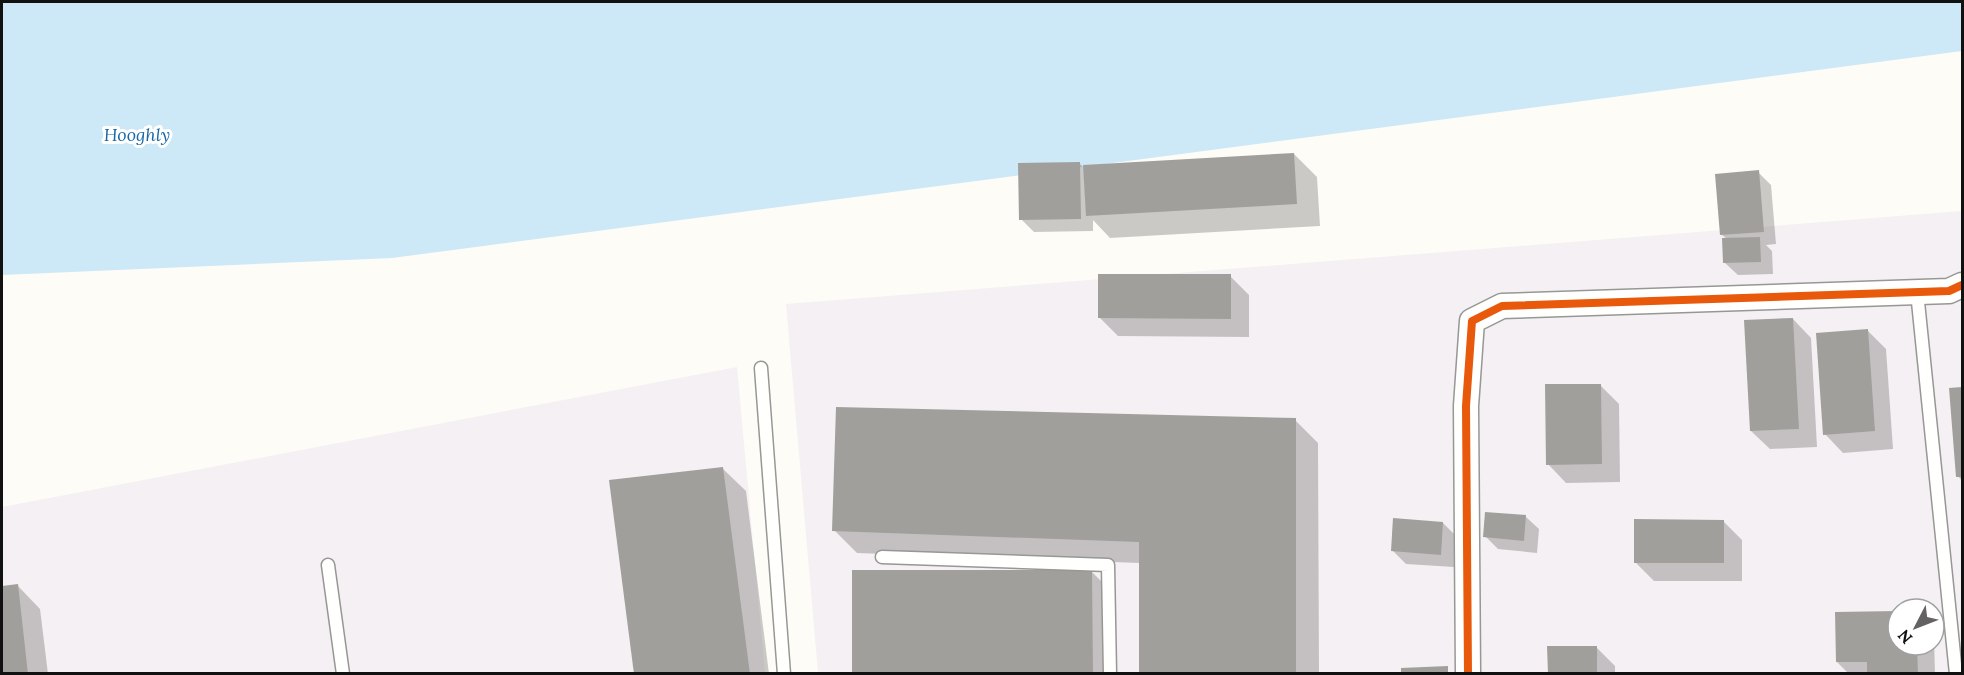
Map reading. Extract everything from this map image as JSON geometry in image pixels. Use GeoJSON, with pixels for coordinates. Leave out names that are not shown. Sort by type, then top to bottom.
{"type":"FeatureCollection","features":[{"type":"Feature","properties":{"kind":"street"},"geometry":{"type":"LineString","coordinates":[[1468,674],[1466,406],[1472,321],[1502,306],[1949,291],[1962,285]]}},
{"type":"Feature","properties":{"kind":"lane"},"geometry":{"type":"LineString","coordinates":[[1917,292],[1956,674]]}},
{"type":"Feature","properties":{"kind":"lane"},"geometry":{"type":"LineString","coordinates":[[761,368],[784,674]]}},
{"type":"Feature","properties":{"kind":"lane"},"geometry":{"type":"LineString","coordinates":[[882,557],[1108,566],[1110,674]]}},
{"type":"Feature","properties":{"kind":"lane"},"geometry":{"type":"LineString","coordinates":[[328,565],[343,674]]}},
{"type":"Feature","properties":{"kind":"shaded area"},"geometry":{"type":"Polygon","coordinates":[[[1962,211],[1962,673],[818,673],[786,304],[1962,211]]]}},
{"type":"Feature","properties":{"kind":"shaded area"},"geometry":{"type":"Polygon","coordinates":[[[737,367],[765,673],[2,674],[2,507],[737,367]]]}},
{"type":"Feature","properties":{"kind":"water","name":"Hooghly"},"geometry":{"type":"Polygon","coordinates":[[[2,2],[1962,2],[1962,51],[392,258],[2,275],[2,2]]]}},
{"type":"Feature","properties":{"kind":"building"},"geometry":{"type":"Polygon","coordinates":[[[1294,153],[1297,204],[1086,216],[1083,165],[1294,153]]]}},
{"type":"Feature","properties":{"kind":"building"},"geometry":{"type":"Polygon","coordinates":[[[1080,162],[1081,219],[1019,220],[1018,163],[1080,162]]]}},
{"type":"Feature","properties":{"kind":"building"},"geometry":{"type":"Polygon","coordinates":[[[1759,170],[1764,232],[1720,235],[1715,174],[1759,170]]]}},
{"type":"Feature","properties":{"kind":"building"},"geometry":{"type":"Polygon","coordinates":[[[1760,237],[1761,262],[1723,263],[1722,238],[1760,237]]]}},
{"type":"Feature","properties":{"kind":"building"},"geometry":{"type":"Polygon","coordinates":[[[1098,274],[1231,274],[1231,319],[1098,318],[1098,274]]]}},
{"type":"Feature","properties":{"kind":"building"},"geometry":{"type":"Polygon","coordinates":[[[1793,318],[1799,429],[1750,431],[1744,320],[1793,318]]]}},
{"type":"Feature","properties":{"kind":"building"},"geometry":{"type":"Polygon","coordinates":[[[1868,329],[1875,431],[1823,435],[1816,333],[1868,329]]]}},
{"type":"Feature","properties":{"kind":"building"},"geometry":{"type":"Polygon","coordinates":[[[1545,384],[1601,384],[1602,464],[1546,465],[1545,384]]]}},
{"type":"Feature","properties":{"kind":"building"},"geometry":{"type":"Polygon","coordinates":[[[1962,387],[1962,477],[1956,477],[1949,388],[1962,387]]]}},
{"type":"Feature","properties":{"kind":"building"},"geometry":{"type":"Polygon","coordinates":[[[836,407],[1296,418],[1296,674],[1139,674],[1139,542],[832,531],[836,407]]]}},
{"type":"Feature","properties":{"kind":"building"},"geometry":{"type":"Polygon","coordinates":[[[723,467],[750,674],[634,674],[609,480],[723,467]]]}},
{"type":"Feature","properties":{"kind":"building"},"geometry":{"type":"Polygon","coordinates":[[[1485,512],[1526,515],[1524,541],[1483,537],[1485,512]]]}},
{"type":"Feature","properties":{"kind":"building"},"geometry":{"type":"Polygon","coordinates":[[[1393,518],[1443,522],[1441,555],[1391,551],[1393,518]]]}},
{"type":"Feature","properties":{"kind":"building"},"geometry":{"type":"Polygon","coordinates":[[[1634,519],[1724,520],[1724,563],[1634,563],[1634,519]]]}},
{"type":"Feature","properties":{"kind":"building"},"geometry":{"type":"Polygon","coordinates":[[[852,570],[1092,570],[1093,674],[852,674],[852,570]]]}},
{"type":"Feature","properties":{"kind":"building"},"geometry":{"type":"Polygon","coordinates":[[[18,584],[28,674],[2,674],[2,586],[18,584]]]}},
{"type":"Feature","properties":{"kind":"building"},"geometry":{"type":"Polygon","coordinates":[[[1886,611],[1886,657],[1917,657],[1918,674],[1867,674],[1867,662],[1836,662],[1835,612],[1886,611]]]}},
{"type":"Feature","properties":{"kind":"building"},"geometry":{"type":"Polygon","coordinates":[[[1547,646],[1597,646],[1597,674],[1548,674],[1547,646]]]}},
{"type":"Feature","properties":{"kind":"building"},"geometry":{"type":"Polygon","coordinates":[[[1448,666],[1448,674],[1401,674],[1401,668],[1448,666]]]}},
{"type":"Feature","properties":{"kind":"cycle path"},"geometry":{"type":"LineString","coordinates":[[1468,674],[1466,406],[1472,321],[1502,306],[1949,291],[1962,285]]}}]}
